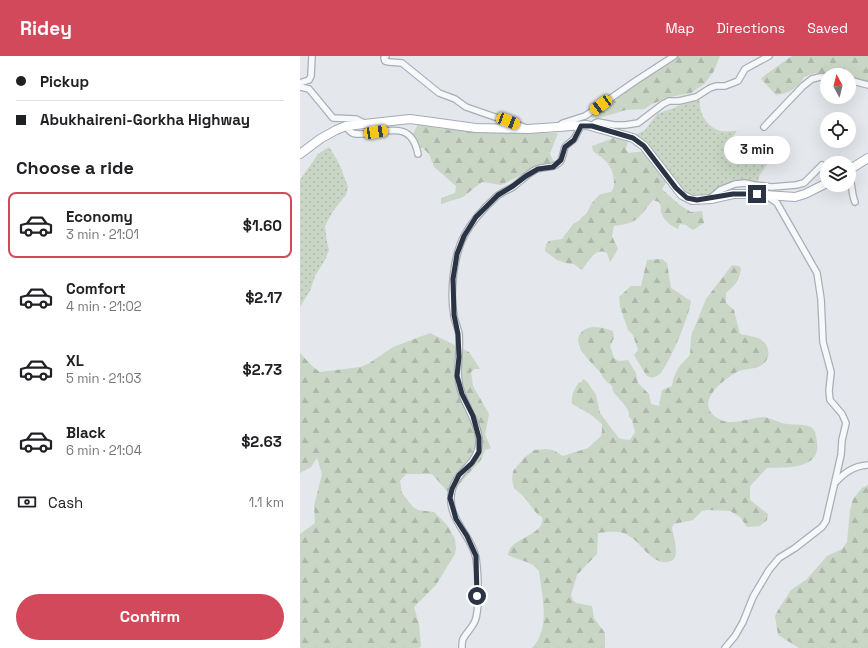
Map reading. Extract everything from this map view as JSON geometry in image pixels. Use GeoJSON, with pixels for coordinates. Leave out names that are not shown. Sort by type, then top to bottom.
{"type":"FeatureCollection","features":[{"type":"Feature","properties":{"kind":"main road"},"geometry":{"type":"LineString","coordinates":[[300,154],[320,139],[346,126],[389,121],[410,119],[476,128],[528,129],[592,126],[633,138],[638,141],[644,146],[676,188],[687,198],[697,200],[711,199],[733,194],[795,197],[820,186]]}},
{"type":"Feature","properties":{"kind":"main road"},"geometry":{"type":"LineString","coordinates":[[856,166],[868,158]]}},
{"type":"Feature","properties":{"kind":"street"},"geometry":{"type":"LineString","coordinates":[[300,83],[309,80],[311,76],[312,56]]}},
{"type":"Feature","properties":{"kind":"street"},"geometry":{"type":"LineString","coordinates":[[386,56],[384,58],[385,61],[402,63],[439,93],[455,99],[466,107],[528,129]]}},
{"type":"Feature","properties":{"kind":"street"},"geometry":{"type":"LineString","coordinates":[[558,127],[564,123],[585,116],[636,80],[674,56]]}},
{"type":"Feature","properties":{"kind":"street"},"geometry":{"type":"LineString","coordinates":[[592,126],[598,122],[614,125],[638,123],[669,101],[679,102],[696,97],[710,88],[725,86],[738,81],[746,69],[769,56]]}},
{"type":"Feature","properties":{"kind":"street"},"geometry":{"type":"LineString","coordinates":[[764,127],[804,86],[812,80],[820,77]]}},
{"type":"Feature","properties":{"kind":"street"},"geometry":{"type":"LineString","coordinates":[[856,82],[868,85]]}},
{"type":"Feature","properties":{"kind":"street"},"geometry":{"type":"LineString","coordinates":[[300,86],[309,89],[333,118],[356,119],[366,124]]}},
{"type":"Feature","properties":{"kind":"street"},"geometry":{"type":"LineString","coordinates":[[346,126],[350,132],[355,134],[387,130],[408,133],[416,143],[418,154]]}},
{"type":"Feature","properties":{"kind":"street"},"geometry":{"type":"LineString","coordinates":[[462,648],[463,639],[471,629],[475,620],[477,609],[476,556],[467,536],[456,519],[450,498],[452,489],[459,475],[472,463],[479,452],[479,438],[473,416],[462,394],[457,376],[459,357],[458,334],[454,315],[453,279],[457,254],[464,236],[476,217],[498,195],[526,176],[538,169],[553,167],[561,160],[565,147],[574,140],[581,126]]}},
{"type":"Feature","properties":{"kind":"street"},"geometry":{"type":"LineString","coordinates":[[711,199],[720,190],[735,184],[745,183],[772,187],[796,186],[804,183],[820,167]]}},
{"type":"Feature","properties":{"kind":"street"},"geometry":{"type":"LineString","coordinates":[[852,192],[855,202]]}},
{"type":"Feature","properties":{"kind":"street"},"geometry":{"type":"LineString","coordinates":[[725,648],[735,636],[743,622],[753,597],[769,570],[779,558],[801,544],[822,527],[826,521],[835,483],[846,423],[842,414],[830,400],[829,391],[831,372],[823,342],[821,299],[817,273],[777,203],[766,195]]}},
{"type":"Feature","properties":{"kind":"street"},"geometry":{"type":"LineString","coordinates":[[835,483],[844,473],[855,468],[868,465]]}},
{"type":"Feature","properties":{"kind":"green space"},"geometry":{"type":"Polygon","coordinates":[[[678,56],[720,56],[714,71],[704,84],[691,93],[670,97],[644,109],[626,110],[596,119],[589,116],[610,99],[678,56]]]}},
{"type":"Feature","properties":{"kind":"green space"},"geometry":{"type":"Polygon","coordinates":[[[792,56],[868,56],[868,83],[856,80],[856,68],[820,68],[820,74],[815,73],[804,77],[802,81],[792,90],[776,95],[761,79],[792,56]]]}},
{"type":"Feature","properties":{"kind":"green space"},"geometry":{"type":"Polygon","coordinates":[[[700,100],[702,114],[708,123],[720,131],[737,131],[726,146],[733,158],[775,153],[759,176],[758,182],[746,180],[736,181],[711,194],[689,194],[680,187],[640,137],[635,135],[645,130],[657,114],[700,100]]]}},
{"type":"Feature","properties":{"kind":"green space"},"geometry":{"type":"Polygon","coordinates":[[[418,124],[442,129],[480,132],[528,131],[529,133],[558,133],[550,154],[555,164],[537,167],[501,185],[482,182],[463,197],[441,204],[441,198],[455,193],[456,186],[434,167],[429,154],[423,148],[419,148],[412,136],[418,124]]]}},
{"type":"Feature","properties":{"kind":"green space"},"geometry":{"type":"Polygon","coordinates":[[[615,136],[628,140],[626,150],[629,153],[646,151],[667,181],[662,189],[681,206],[691,212],[702,211],[704,223],[693,230],[686,225],[680,224],[678,229],[665,220],[661,212],[659,202],[653,200],[637,219],[622,225],[614,226],[612,236],[618,249],[610,262],[607,253],[599,252],[590,259],[582,270],[574,264],[557,260],[545,251],[546,244],[549,241],[562,239],[573,224],[587,213],[591,204],[598,196],[612,191],[614,187],[614,180],[612,170],[604,160],[593,151],[592,146],[615,136]]]}},
{"type":"Feature","properties":{"kind":"green space"},"geometry":{"type":"Polygon","coordinates":[[[329,147],[339,163],[348,187],[346,195],[333,211],[325,226],[329,250],[325,260],[315,276],[310,291],[300,307],[300,180],[318,154],[329,147]]]}},
{"type":"Feature","properties":{"kind":"green space"},"geometry":{"type":"Polygon","coordinates":[[[662,259],[667,263],[671,288],[691,301],[683,328],[669,360],[660,374],[651,378],[646,375],[634,355],[638,350],[633,335],[628,330],[620,307],[619,297],[631,286],[641,286],[647,260],[662,259]]]}},
{"type":"Feature","properties":{"kind":"green space"},"geometry":{"type":"Polygon","coordinates":[[[732,265],[739,266],[741,268],[736,282],[726,293],[726,303],[734,310],[740,334],[756,337],[762,340],[767,347],[768,355],[767,359],[760,366],[740,371],[730,376],[716,388],[711,394],[709,408],[713,414],[726,422],[736,422],[764,417],[784,423],[811,427],[815,431],[817,443],[815,456],[810,461],[796,466],[767,468],[751,485],[750,500],[768,514],[767,520],[760,526],[747,527],[740,517],[730,511],[708,510],[702,511],[693,520],[674,524],[672,527],[676,553],[675,558],[672,561],[663,562],[655,559],[626,534],[614,532],[598,533],[597,554],[577,575],[571,595],[576,603],[592,606],[594,618],[605,633],[605,648],[532,648],[542,631],[544,611],[539,571],[536,567],[529,563],[508,555],[514,544],[538,529],[541,524],[542,517],[537,514],[525,498],[514,488],[512,480],[513,471],[525,457],[534,450],[553,450],[563,456],[588,448],[601,436],[602,424],[590,414],[572,404],[572,395],[574,390],[579,382],[582,382],[584,379],[596,395],[600,413],[618,437],[621,439],[630,440],[635,432],[626,406],[615,394],[612,386],[604,379],[579,346],[579,335],[587,328],[591,327],[613,331],[614,338],[610,346],[614,358],[619,361],[628,360],[636,373],[638,383],[649,394],[651,404],[659,406],[662,390],[672,386],[674,376],[678,369],[690,355],[691,336],[706,299],[732,265]]]}},
{"type":"Feature","properties":{"kind":"green space"},"geometry":{"type":"Polygon","coordinates":[[[430,333],[469,352],[480,369],[475,369],[471,372],[473,386],[489,414],[485,435],[491,448],[485,450],[481,460],[453,491],[448,492],[432,474],[406,474],[400,481],[402,493],[413,507],[418,510],[434,512],[447,525],[455,539],[455,554],[436,585],[414,607],[419,624],[421,646],[419,648],[300,648],[300,534],[315,523],[314,506],[322,474],[317,458],[311,467],[300,473],[300,353],[320,372],[360,367],[368,364],[393,347],[430,333]]]}},
{"type":"Feature","properties":{"kind":"green space"},"geometry":{"type":"Polygon","coordinates":[[[868,485],[868,648],[799,648],[778,635],[775,616],[791,590],[807,579],[827,556],[842,549],[847,542],[850,510],[853,499],[862,488],[868,485]]]}},
{"type":"Feature","properties":{"kind":"route"},"geometry":{"type":"LineString","coordinates":[[477,596],[476,556],[467,536],[456,519],[450,498],[452,489],[459,475],[472,463],[479,452],[479,438],[473,416],[462,394],[457,376],[459,357],[458,334],[454,315],[453,279],[457,254],[464,236],[476,217],[498,195],[526,176],[538,169],[553,167],[561,160],[565,147],[574,140],[581,126],[592,126],[633,138],[638,141],[644,146],[682,195],[692,200],[711,199],[733,194],[757,194]]}}]}
